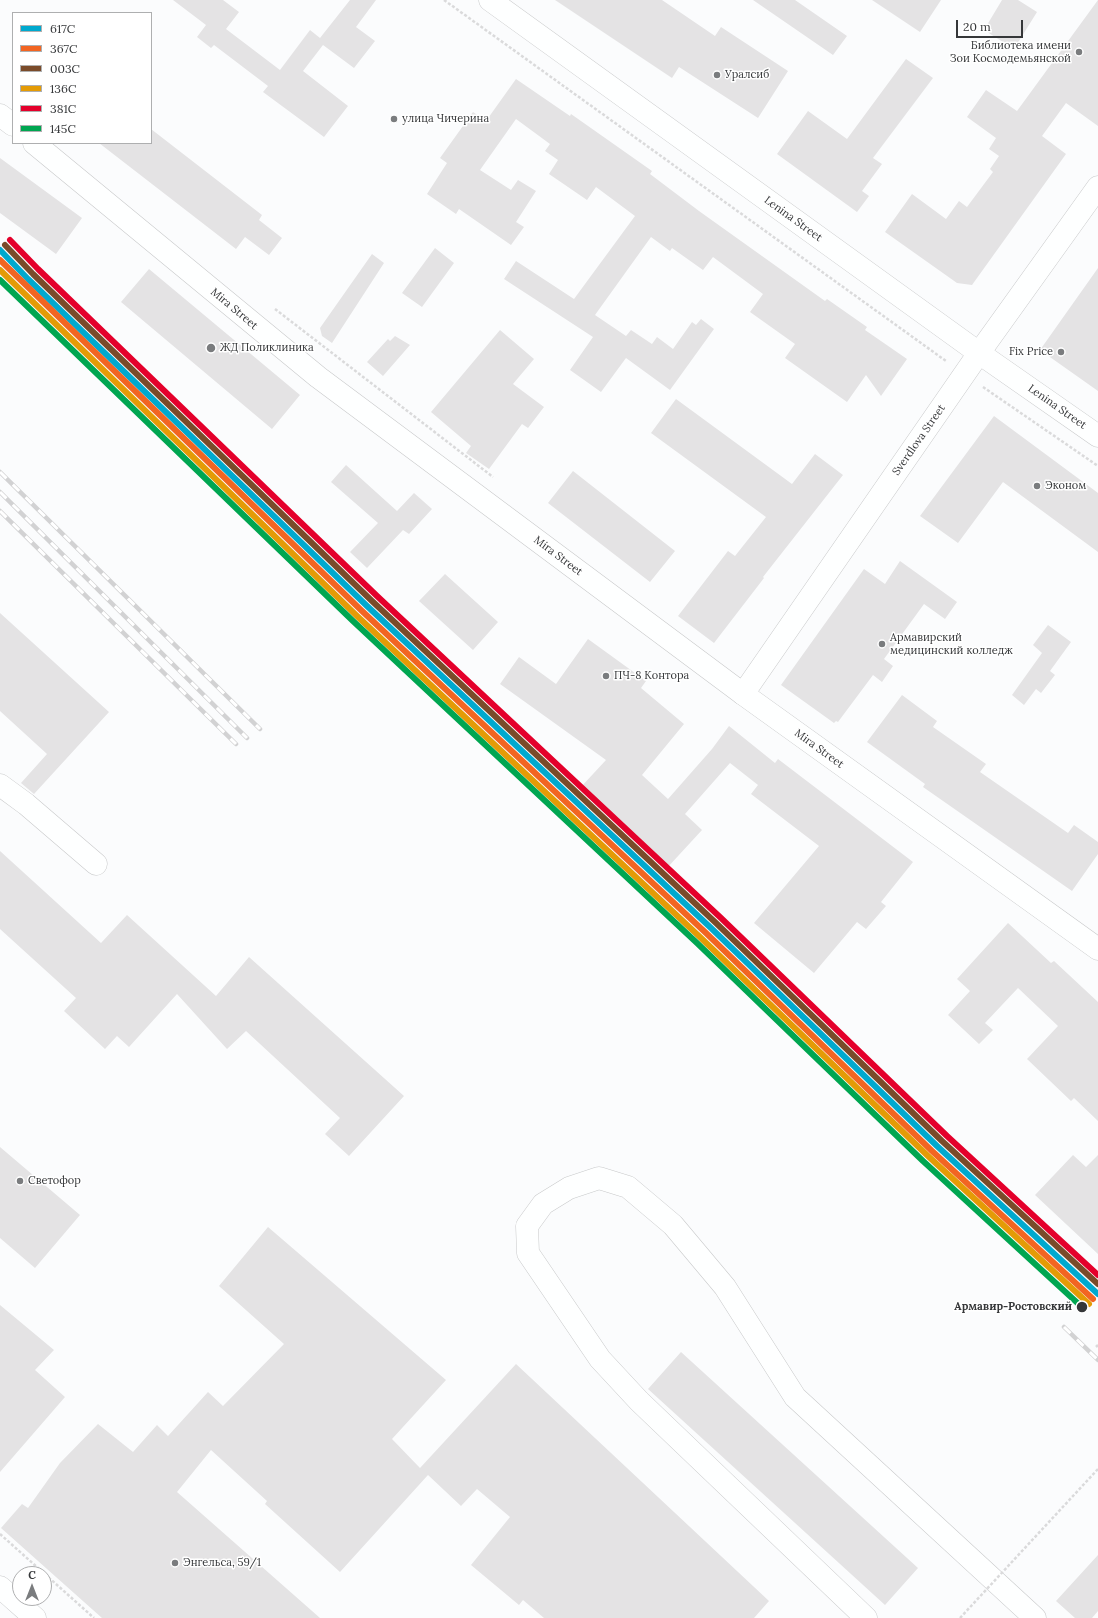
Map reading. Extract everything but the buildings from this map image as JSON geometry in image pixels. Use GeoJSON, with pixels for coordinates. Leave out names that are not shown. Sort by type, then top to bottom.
{"type":"FeatureCollection","features":[{"type":"Feature","properties":{"kind":"street","name":"Lenina Street"},"geometry":{"type":"LineString","coordinates":[[490,0],[978,353],[1098,436]]}},
{"type":"Feature","properties":{"kind":"street"},"geometry":{"type":"LineString","coordinates":[[0,115],[12,124]]}},
{"type":"Feature","properties":{"kind":"street","name":"Mira Street"},"geometry":{"type":"LineString","coordinates":[[35,144],[318,376],[743,694],[1098,949]]}},
{"type":"Feature","properties":{"kind":"street","name":"Sverdlova Street"},"geometry":{"type":"LineString","coordinates":[[743,694],[978,353],[1098,189]]}},
{"type":"Feature","properties":{"kind":"street"},"geometry":{"type":"LineString","coordinates":[[0,785],[26,804],[96,864]]}},
{"type":"Feature","properties":{"kind":"street"},"geometry":{"type":"LineString","coordinates":[[866,1618],[639,1401],[600,1359],[528,1253],[527,1226],[543,1204],[569,1188],[599,1178],[628,1187],[634,1192],[673,1225],[725,1287],[795,1396],[1035,1618]]}},
{"type":"Feature","properties":{"kind":"street"},"geometry":{"type":"LineString","coordinates":[[0,1588],[29,1616]]}},
{"type":"Feature","properties":{"kind":"path"},"geometry":{"type":"LineString","coordinates":[[444,0],[964,374],[1098,466]]}},
{"type":"Feature","properties":{"kind":"path"},"geometry":{"type":"LineString","coordinates":[[960,1618],[1098,1469]]}},
{"type":"Feature","properties":{"kind":"path"},"geometry":{"type":"LineString","coordinates":[[0,1534],[94,1618]]}},
{"type":"Feature","properties":{"kind":"railway"},"geometry":{"type":"LineString","coordinates":[[0,472],[260,729]]}},
{"type":"Feature","properties":{"kind":"railway"},"geometry":{"type":"LineString","coordinates":[[0,492],[247,738]]}},
{"type":"Feature","properties":{"kind":"railway"},"geometry":{"type":"LineString","coordinates":[[0,511],[236,744]]}},
{"type":"Feature","properties":{"kind":"railway"},"geometry":{"type":"LineString","coordinates":[[1064,1327],[1098,1360]]}},
{"type":"Feature","properties":{"kind":"transit line","name":"381С"},"geometry":{"type":"LineString","coordinates":[[10,240],[38,269],[377,596],[721,918],[947,1136],[1098,1275]]}},
{"type":"Feature","properties":{"kind":"transit line","name":"003С"},"geometry":{"type":"LineString","coordinates":[[5,245],[33,274],[372,601],[716,923],[942,1141],[1098,1284]]}},
{"type":"Feature","properties":{"kind":"transit line","name":"617C"},"geometry":{"type":"LineString","coordinates":[[0,250],[28,279],[367,606],[711,928],[937,1146],[1098,1294]]}},
{"type":"Feature","properties":{"kind":"transit line","name":"367С"},"geometry":{"type":"LineString","coordinates":[[0,260],[362,611],[706,933],[932,1151],[1093,1299]]}},
{"type":"Feature","properties":{"kind":"transit line","name":"136С"},"geometry":{"type":"LineString","coordinates":[[0,270],[357,616],[701,938],[928,1156],[1089,1304]]}},
{"type":"Feature","properties":{"kind":"transit line","name":"145С"},"geometry":{"type":"LineString","coordinates":[[0,280],[353,621],[697,943],[923,1161],[1084,1309]]}},
{"type":"Feature","properties":{"kind":"place","name":"Библиотека имени Зои Космодемьянской"},"geometry":{"type":"Point","coordinates":[1079,52]}},
{"type":"Feature","properties":{"kind":"place","name":"Уралсиб"},"geometry":{"type":"Point","coordinates":[717,75]}},
{"type":"Feature","properties":{"kind":"place","name":"улица Чичерина"},"geometry":{"type":"Point","coordinates":[394,119]}},
{"type":"Feature","properties":{"kind":"place","name":"ЖД Поликлиника"},"geometry":{"type":"Point","coordinates":[211,348]}},
{"type":"Feature","properties":{"kind":"place","name":"Fix Price"},"geometry":{"type":"Point","coordinates":[1061,352]}},
{"type":"Feature","properties":{"kind":"place","name":"Эконом"},"geometry":{"type":"Point","coordinates":[1037,486]}},
{"type":"Feature","properties":{"kind":"place","name":"Армавирский медицинский колледж"},"geometry":{"type":"Point","coordinates":[882,644]}},
{"type":"Feature","properties":{"kind":"place","name":"ПЧ-8 Контора"},"geometry":{"type":"Point","coordinates":[606,676]}},
{"type":"Feature","properties":{"kind":"place","name":"Светофор"},"geometry":{"type":"Point","coordinates":[20,1181]}},
{"type":"Feature","properties":{"kind":"place","name":"Армавир-Ростовский"},"geometry":{"type":"Point","coordinates":[1082,1307]}},
{"type":"Feature","properties":{"kind":"place","name":"Энгельса, 59/1"},"geometry":{"type":"Point","coordinates":[175,1563]}}]}
